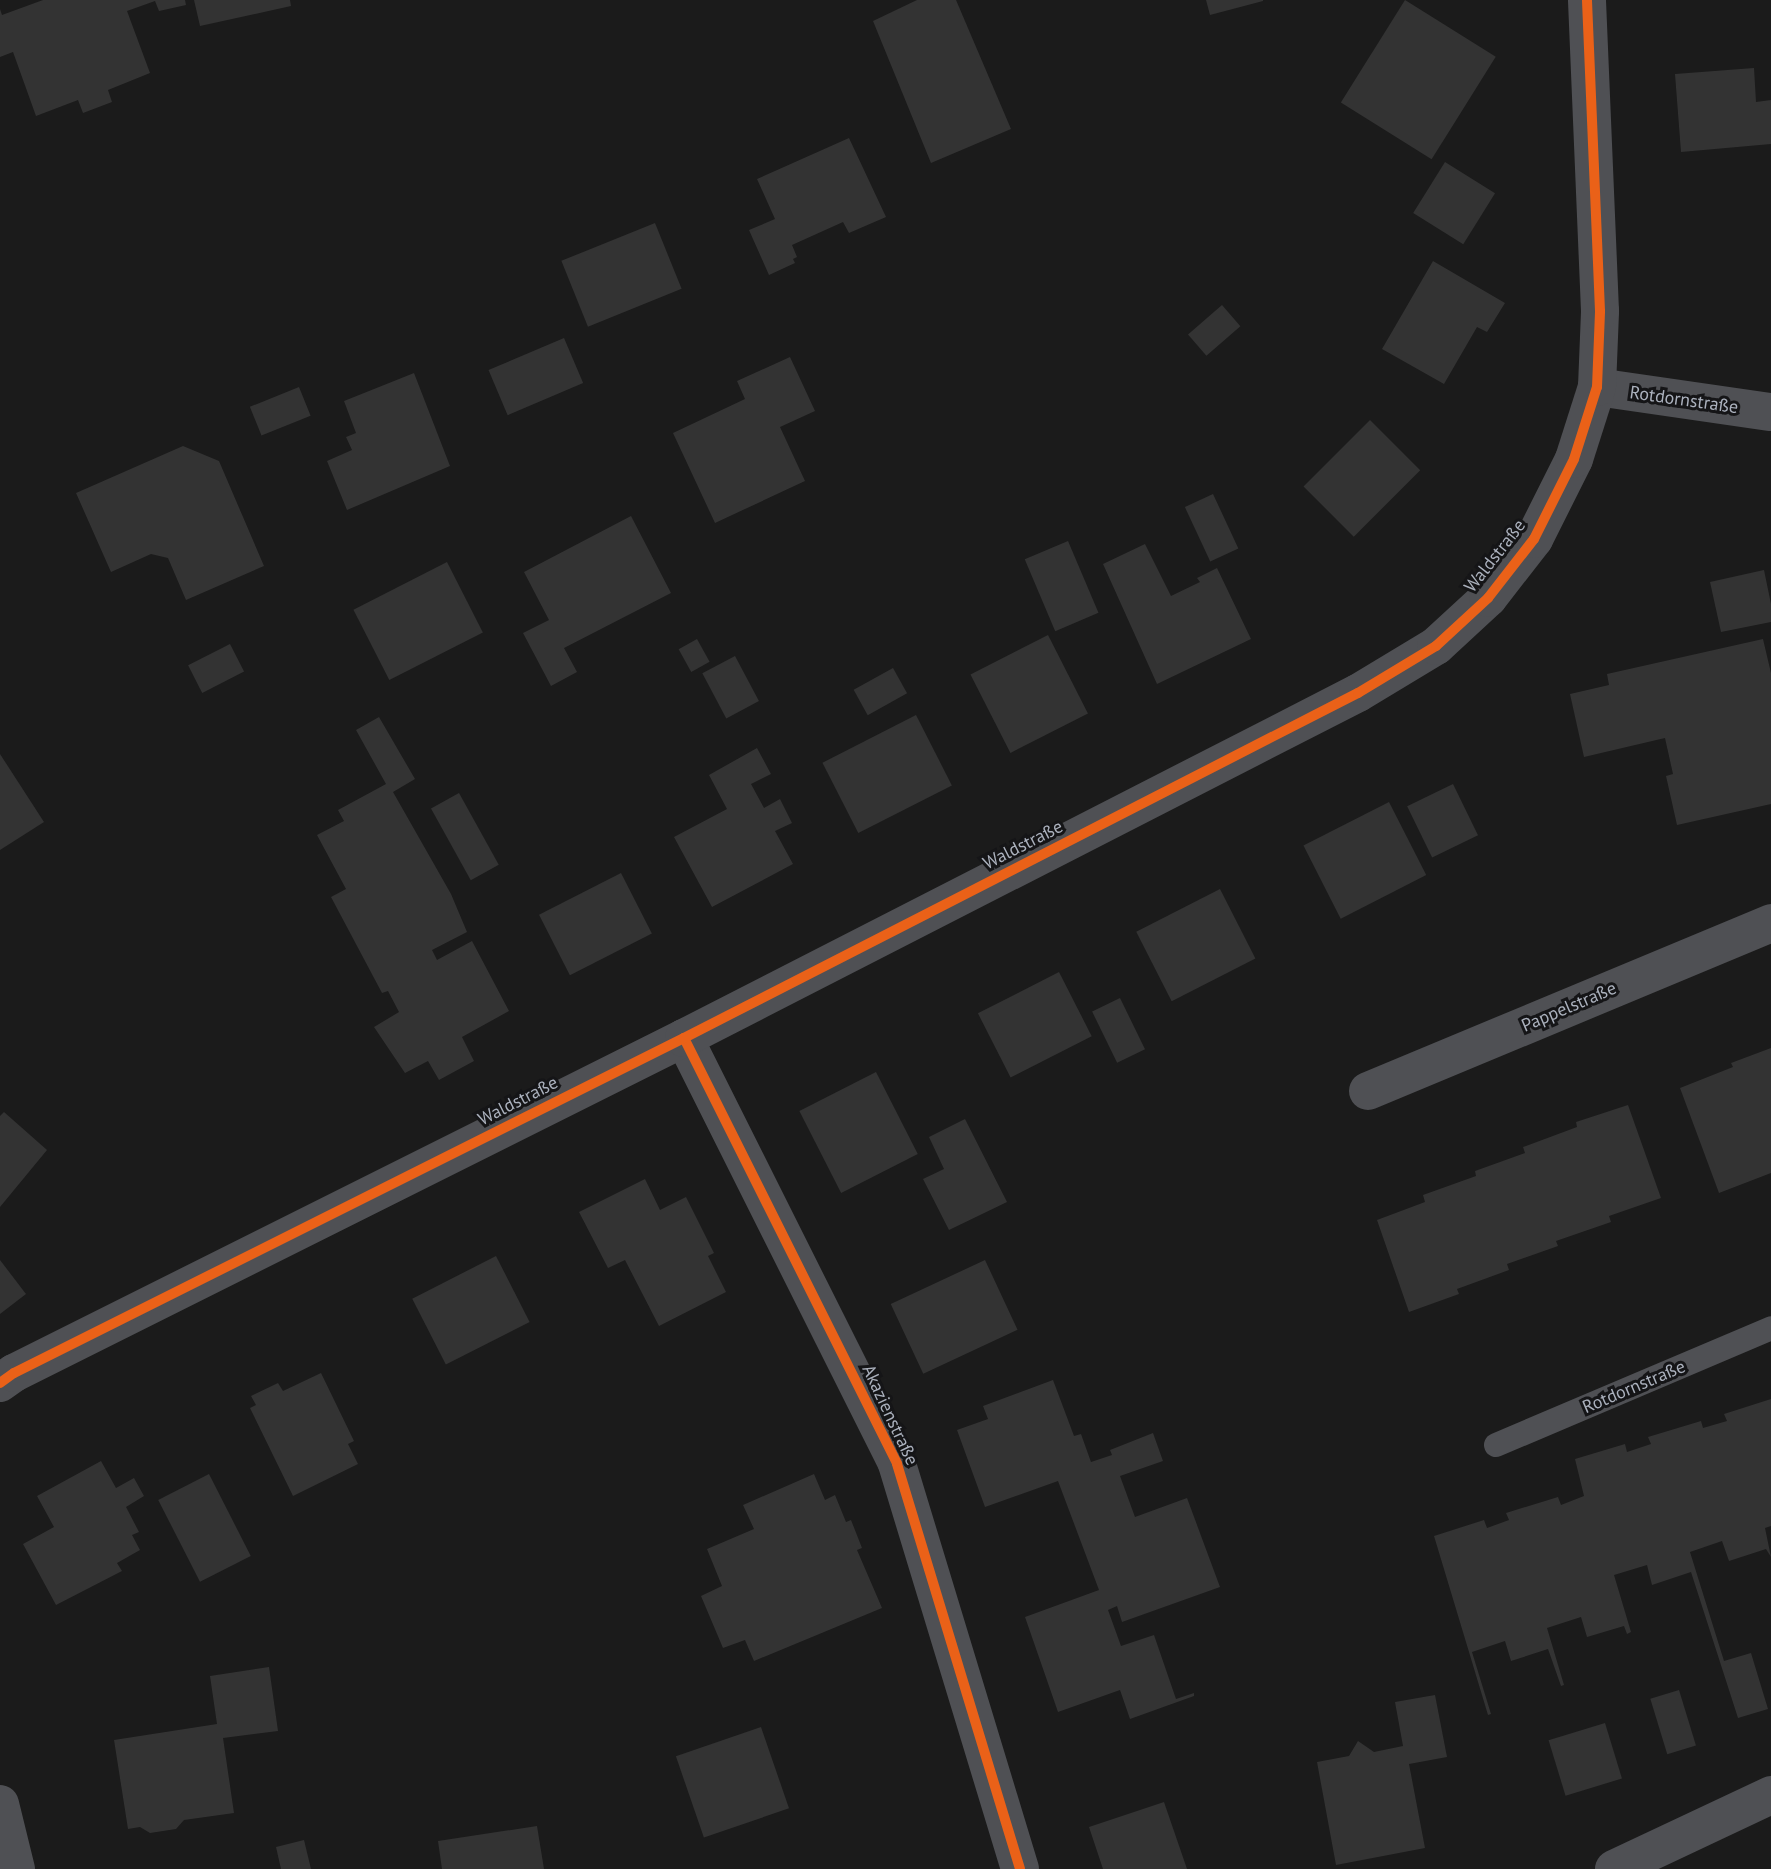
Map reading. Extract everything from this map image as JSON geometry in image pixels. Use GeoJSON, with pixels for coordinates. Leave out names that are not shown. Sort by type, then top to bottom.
{"type":"FeatureCollection","features":[{"type":"Feature","properties":{"kind":"street","name":"Waldstraße"},"geometry":{"type":"LineString","coordinates":[[0,1383],[27,1366],[684,1038],[1358,693],[1436,646],[1488,598],[1534,539],[1574,459],[1597,387],[1600,311],[1587,0]]}},
{"type":"Feature","properties":{"kind":"street","name":"Rotdornstraße"},"geometry":{"type":"LineString","coordinates":[[1597,387],[1771,412]]}},
{"type":"Feature","properties":{"kind":"street","name":"Pappelstraße"},"geometry":{"type":"LineString","coordinates":[[1367,1091],[1771,923]]}},
{"type":"Feature","properties":{"kind":"street","name":"Akazienstraße"},"geometry":{"type":"LineString","coordinates":[[684,1038],[897,1464],[1020,1869]]}},
{"type":"Feature","properties":{"kind":"street"},"geometry":{"type":"LineString","coordinates":[[1614,1869],[1771,1795]]}},
{"type":"Feature","properties":{"kind":"street"},"geometry":{"type":"LineString","coordinates":[[0,1804],[16,1869]]}},
{"type":"Feature","properties":{"kind":"lane","name":"Rotdornstraße"},"geometry":{"type":"LineString","coordinates":[[1496,1445],[1771,1328]]}},
{"type":"Feature","properties":{"kind":"building"},"geometry":{"type":"Polygon","coordinates":[[[43,0],[185,0],[186,5],[159,11],[155,1],[127,11],[150,73],[108,90],[112,102],[83,113],[78,100],[36,116],[13,52],[0,57],[0,9],[2,15],[43,0]]]}},
{"type":"Feature","properties":{"kind":"building"},"geometry":{"type":"Polygon","coordinates":[[[194,0],[290,0],[291,6],[200,26],[194,0]]]}},
{"type":"Feature","properties":{"kind":"building"},"geometry":{"type":"Polygon","coordinates":[[[917,0],[956,0],[1011,129],[931,163],[873,21],[917,0]]]}},
{"type":"Feature","properties":{"kind":"building"},"geometry":{"type":"Polygon","coordinates":[[[1206,0],[1263,0],[1263,1],[1210,15],[1206,0]]]}},
{"type":"Feature","properties":{"kind":"building"},"geometry":{"type":"Polygon","coordinates":[[[1405,0],[1496,57],[1432,159],[1341,103],[1405,0]]]}},
{"type":"Feature","properties":{"kind":"building"},"geometry":{"type":"Polygon","coordinates":[[[1754,68],[1756,102],[1771,100],[1771,144],[1681,152],[1675,74],[1754,68]]]}},
{"type":"Feature","properties":{"kind":"building"},"geometry":{"type":"Polygon","coordinates":[[[849,138],[886,217],[849,233],[843,222],[792,245],[797,257],[793,259],[795,263],[769,275],[749,230],[775,219],[757,179],[849,138]]]}},
{"type":"Feature","properties":{"kind":"building"},"geometry":{"type":"Polygon","coordinates":[[[1445,162],[1495,193],[1463,244],[1413,213],[1445,162]]]}},
{"type":"Feature","properties":{"kind":"building"},"geometry":{"type":"Polygon","coordinates":[[[655,223],[682,289],[588,327],[561,261],[655,223]]]}},
{"type":"Feature","properties":{"kind":"building"},"geometry":{"type":"Polygon","coordinates":[[[1433,261],[1505,303],[1487,332],[1477,327],[1444,384],[1382,349],[1433,261]]]}},
{"type":"Feature","properties":{"kind":"building"},"geometry":{"type":"Polygon","coordinates":[[[1222,305],[1240,326],[1206,356],[1188,335],[1222,305]]]}},
{"type":"Feature","properties":{"kind":"building"},"geometry":{"type":"Polygon","coordinates":[[[564,338],[583,383],[508,415],[489,370],[564,338]]]}},
{"type":"Feature","properties":{"kind":"building"},"geometry":{"type":"Polygon","coordinates":[[[790,357],[815,411],[780,427],[805,481],[715,523],[673,433],[745,399],[737,381],[790,357]]]}},
{"type":"Feature","properties":{"kind":"building"},"geometry":{"type":"Polygon","coordinates":[[[414,373],[450,466],[347,510],[327,461],[352,450],[346,437],[356,433],[344,401],[414,373]]]}},
{"type":"Feature","properties":{"kind":"building"},"geometry":{"type":"Polygon","coordinates":[[[299,387],[311,416],[261,436],[250,407],[299,387]]]}},
{"type":"Feature","properties":{"kind":"building"},"geometry":{"type":"Polygon","coordinates":[[[1370,420],[1420,470],[1354,537],[1304,486],[1370,420]]]}},
{"type":"Feature","properties":{"kind":"building"},"geometry":{"type":"Polygon","coordinates":[[[183,446],[219,461],[264,566],[186,600],[168,558],[151,554],[111,572],[76,493],[183,446]]]}},
{"type":"Feature","properties":{"kind":"building"},"geometry":{"type":"Polygon","coordinates":[[[1213,494],[1238,548],[1210,561],[1185,507],[1213,494]]]}},
{"type":"Feature","properties":{"kind":"building"},"geometry":{"type":"Polygon","coordinates":[[[631,516],[671,593],[564,648],[577,672],[551,686],[523,633],[549,620],[524,572],[631,516]]]}},
{"type":"Feature","properties":{"kind":"building"},"geometry":{"type":"Polygon","coordinates":[[[1068,541],[1098,613],[1055,631],[1025,559],[1068,541]]]}},
{"type":"Feature","properties":{"kind":"building"},"geometry":{"type":"Polygon","coordinates":[[[1145,544],[1171,596],[1200,582],[1197,578],[1217,568],[1251,639],[1157,684],[1103,564],[1145,544]]]}},
{"type":"Feature","properties":{"kind":"building"},"geometry":{"type":"Polygon","coordinates":[[[447,562],[483,632],[389,680],[353,610],[447,562]]]}},
{"type":"Feature","properties":{"kind":"building"},"geometry":{"type":"Polygon","coordinates":[[[1764,570],[1771,604],[1771,622],[1721,632],[1710,582],[1764,570]]]}},
{"type":"Feature","properties":{"kind":"building"},"geometry":{"type":"Polygon","coordinates":[[[1048,635],[1088,713],[1010,753],[970,674],[1048,635]]]}},
{"type":"Feature","properties":{"kind":"building"},"geometry":{"type":"Polygon","coordinates":[[[697,639],[710,662],[691,672],[679,649],[697,639]]]}},
{"type":"Feature","properties":{"kind":"building"},"geometry":{"type":"Polygon","coordinates":[[[1763,639],[1771,673],[1771,804],[1677,825],[1666,776],[1673,774],[1665,738],[1584,757],[1570,694],[1609,685],[1607,674],[1763,639]]]}},
{"type":"Feature","properties":{"kind":"building"},"geometry":{"type":"Polygon","coordinates":[[[230,644],[244,672],[202,693],[188,665],[230,644]]]}},
{"type":"Feature","properties":{"kind":"building"},"geometry":{"type":"Polygon","coordinates":[[[735,656],[759,701],[726,718],[702,673],[735,656]]]}},
{"type":"Feature","properties":{"kind":"building"},"geometry":{"type":"Polygon","coordinates":[[[893,668],[907,693],[868,715],[854,690],[893,668]]]}},
{"type":"Feature","properties":{"kind":"building"},"geometry":{"type":"Polygon","coordinates":[[[916,715],[952,785],[858,833],[822,763],[916,715]]]}},
{"type":"Feature","properties":{"kind":"building"},"geometry":{"type":"Polygon","coordinates":[[[379,717],[415,779],[393,792],[451,894],[467,932],[432,950],[437,960],[472,941],[509,1011],[462,1037],[474,1061],[439,1080],[428,1061],[405,1073],[374,1027],[399,1012],[388,991],[382,993],[331,897],[346,889],[317,835],[344,821],[338,810],[386,784],[356,730],[379,717]]]}},
{"type":"Feature","properties":{"kind":"building"},"geometry":{"type":"Polygon","coordinates":[[[757,748],[771,774],[751,784],[764,808],[780,799],[792,823],[775,831],[793,864],[712,907],[674,837],[727,809],[709,775],[757,748]]]}},
{"type":"Feature","properties":{"kind":"building"},"geometry":{"type":"Polygon","coordinates":[[[0,754],[44,822],[0,850],[0,754]]]}},
{"type":"Feature","properties":{"kind":"building"},"geometry":{"type":"Polygon","coordinates":[[[1453,784],[1478,835],[1432,858],[1407,806],[1453,784]]]}},
{"type":"Feature","properties":{"kind":"building"},"geometry":{"type":"Polygon","coordinates":[[[459,793],[499,865],[471,880],[431,809],[459,793]]]}},
{"type":"Feature","properties":{"kind":"building"},"geometry":{"type":"Polygon","coordinates":[[[1389,802],[1426,875],[1341,919],[1303,846],[1389,802]]]}},
{"type":"Feature","properties":{"kind":"building"},"geometry":{"type":"Polygon","coordinates":[[[621,873],[652,934],[570,975],[539,915],[621,873]]]}},
{"type":"Feature","properties":{"kind":"building"},"geometry":{"type":"Polygon","coordinates":[[[1220,889],[1255,958],[1172,1001],[1136,932],[1220,889]]]}},
{"type":"Feature","properties":{"kind":"building"},"geometry":{"type":"Polygon","coordinates":[[[1059,972],[1092,1036],[1011,1077],[978,1013],[1059,972]]]}},
{"type":"Feature","properties":{"kind":"building"},"geometry":{"type":"Polygon","coordinates":[[[1120,998],[1145,1049],[1117,1063],[1092,1012],[1120,998]]]}},
{"type":"Feature","properties":{"kind":"building"},"geometry":{"type":"Polygon","coordinates":[[[1771,1048],[1771,1173],[1719,1193],[1680,1088],[1733,1067],[1731,1063],[1771,1048]]]}},
{"type":"Feature","properties":{"kind":"building"},"geometry":{"type":"Polygon","coordinates":[[[876,1072],[918,1154],[841,1193],[799,1111],[876,1072]]]}},
{"type":"Feature","properties":{"kind":"building"},"geometry":{"type":"Polygon","coordinates":[[[1628,1105],[1661,1198],[1609,1216],[1611,1222],[1556,1241],[1558,1246],[1507,1264],[1509,1270],[1457,1289],[1459,1294],[1409,1312],[1377,1220],[1425,1202],[1423,1195],[1476,1176],[1475,1171],[1525,1153],[1523,1147],[1577,1127],[1576,1122],[1628,1105]]]}},
{"type":"Feature","properties":{"kind":"building"},"geometry":{"type":"Polygon","coordinates":[[[4,1112],[47,1150],[0,1207],[0,1116],[4,1112]]]}},
{"type":"Feature","properties":{"kind":"building"},"geometry":{"type":"Polygon","coordinates":[[[965,1119],[1007,1202],[949,1230],[923,1179],[944,1169],[929,1137],[965,1119]]]}},
{"type":"Feature","properties":{"kind":"building"},"geometry":{"type":"Polygon","coordinates":[[[645,1179],[660,1210],[686,1197],[714,1253],[708,1256],[726,1292],[659,1326],[625,1260],[608,1268],[579,1212],[645,1179]]]}},
{"type":"Feature","properties":{"kind":"building"},"geometry":{"type":"Polygon","coordinates":[[[496,1256],[530,1322],[446,1365],[412,1299],[496,1256]]]}},
{"type":"Feature","properties":{"kind":"building"},"geometry":{"type":"Polygon","coordinates":[[[0,1260],[26,1294],[0,1314],[0,1260]]]}},
{"type":"Feature","properties":{"kind":"building"},"geometry":{"type":"Polygon","coordinates":[[[985,1260],[1018,1330],[923,1374],[891,1304],[985,1260]]]}},
{"type":"Feature","properties":{"kind":"building"},"geometry":{"type":"Polygon","coordinates":[[[321,1373],[354,1441],[348,1444],[358,1464],[293,1496],[250,1408],[256,1405],[251,1396],[278,1383],[283,1391],[321,1373]]]}},
{"type":"Feature","properties":{"kind":"building"},"geometry":{"type":"Polygon","coordinates":[[[1053,1380],[1074,1436],[1081,1434],[1091,1462],[1112,1455],[1110,1450],[1153,1433],[1163,1461],[1120,1476],[1135,1517],[1187,1498],[1220,1587],[1122,1622],[1117,1606],[1108,1610],[1121,1646],[1154,1635],[1176,1699],[1194,1693],[1194,1696],[1130,1719],[1120,1690],[1058,1712],[1025,1617],[1099,1590],[1058,1481],[985,1507],[957,1430],[988,1419],[983,1406],[1053,1380]]]}},
{"type":"Feature","properties":{"kind":"building"},"geometry":{"type":"Polygon","coordinates":[[[1771,1399],[1771,1526],[1765,1528],[1771,1557],[1766,1549],[1729,1561],[1722,1541],[1690,1552],[1724,1661],[1751,1653],[1768,1709],[1738,1718],[1691,1572],[1652,1585],[1647,1565],[1614,1575],[1631,1632],[1627,1634],[1624,1626],[1587,1637],[1581,1617],[1547,1628],[1564,1685],[1561,1686],[1548,1649],[1511,1661],[1505,1641],[1472,1652],[1491,1714],[1488,1715],[1434,1536],[1484,1520],[1487,1528],[1509,1520],[1506,1513],[1558,1497],[1561,1505],[1584,1496],[1575,1459],[1625,1444],[1627,1452],[1651,1444],[1648,1437],[1701,1421],[1703,1428],[1727,1421],[1724,1414],[1771,1399]]]}},
{"type":"Feature","properties":{"kind":"building"},"geometry":{"type":"Polygon","coordinates":[[[101,1461],[116,1488],[134,1478],[144,1496],[126,1507],[139,1532],[132,1535],[140,1550],[117,1563],[122,1571],[56,1605],[23,1544],[54,1527],[37,1496],[101,1461]]]}},
{"type":"Feature","properties":{"kind":"building"},"geometry":{"type":"Polygon","coordinates":[[[209,1474],[251,1556],[200,1582],[158,1500],[209,1474]]]}},
{"type":"Feature","properties":{"kind":"building"},"geometry":{"type":"Polygon","coordinates":[[[814,1474],[825,1500],[835,1495],[846,1522],[851,1520],[862,1548],[857,1550],[882,1608],[754,1661],[745,1640],[723,1648],[701,1596],[722,1586],[707,1549],[754,1529],[743,1505],[814,1474]]]}},
{"type":"Feature","properties":{"kind":"building"},"geometry":{"type":"Polygon","coordinates":[[[269,1667],[278,1731],[223,1738],[234,1813],[184,1820],[176,1829],[150,1833],[140,1827],[128,1829],[114,1740],[217,1724],[210,1676],[269,1667]]]}},
{"type":"Feature","properties":{"kind":"building"},"geometry":{"type":"Polygon","coordinates":[[[1679,1690],[1696,1745],[1667,1754],[1650,1699],[1679,1690]]]}},
{"type":"Feature","properties":{"kind":"building"},"geometry":{"type":"Polygon","coordinates":[[[1435,1695],[1447,1757],[1409,1764],[1425,1848],[1336,1865],[1317,1762],[1349,1756],[1358,1741],[1374,1752],[1403,1746],[1395,1702],[1435,1695]]]}},
{"type":"Feature","properties":{"kind":"building"},"geometry":{"type":"Polygon","coordinates":[[[1605,1723],[1622,1778],[1566,1796],[1549,1740],[1605,1723]]]}},
{"type":"Feature","properties":{"kind":"building"},"geometry":{"type":"Polygon","coordinates":[[[761,1727],[789,1808],[704,1838],[676,1756],[761,1727]]]}},
{"type":"Feature","properties":{"kind":"building"},"geometry":{"type":"Polygon","coordinates":[[[1164,1802],[1187,1869],[1103,1869],[1089,1827],[1164,1802]]]}},
{"type":"Feature","properties":{"kind":"building"},"geometry":{"type":"Polygon","coordinates":[[[537,1826],[544,1869],[442,1869],[438,1841],[537,1826]]]}},
{"type":"Feature","properties":{"kind":"building"},"geometry":{"type":"Polygon","coordinates":[[[304,1840],[311,1869],[281,1869],[276,1847],[304,1840]]]}},
{"type":"Feature","properties":{"kind":"cycle path"},"geometry":{"type":"LineString","coordinates":[[0,1383],[14,1373],[684,1038],[1358,693],[1436,646],[1488,598],[1534,539],[1574,459],[1597,387],[1600,311],[1587,0]]}},
{"type":"Feature","properties":{"kind":"cycle path"},"geometry":{"type":"LineString","coordinates":[[684,1038],[897,1464],[1020,1869]]}}]}
